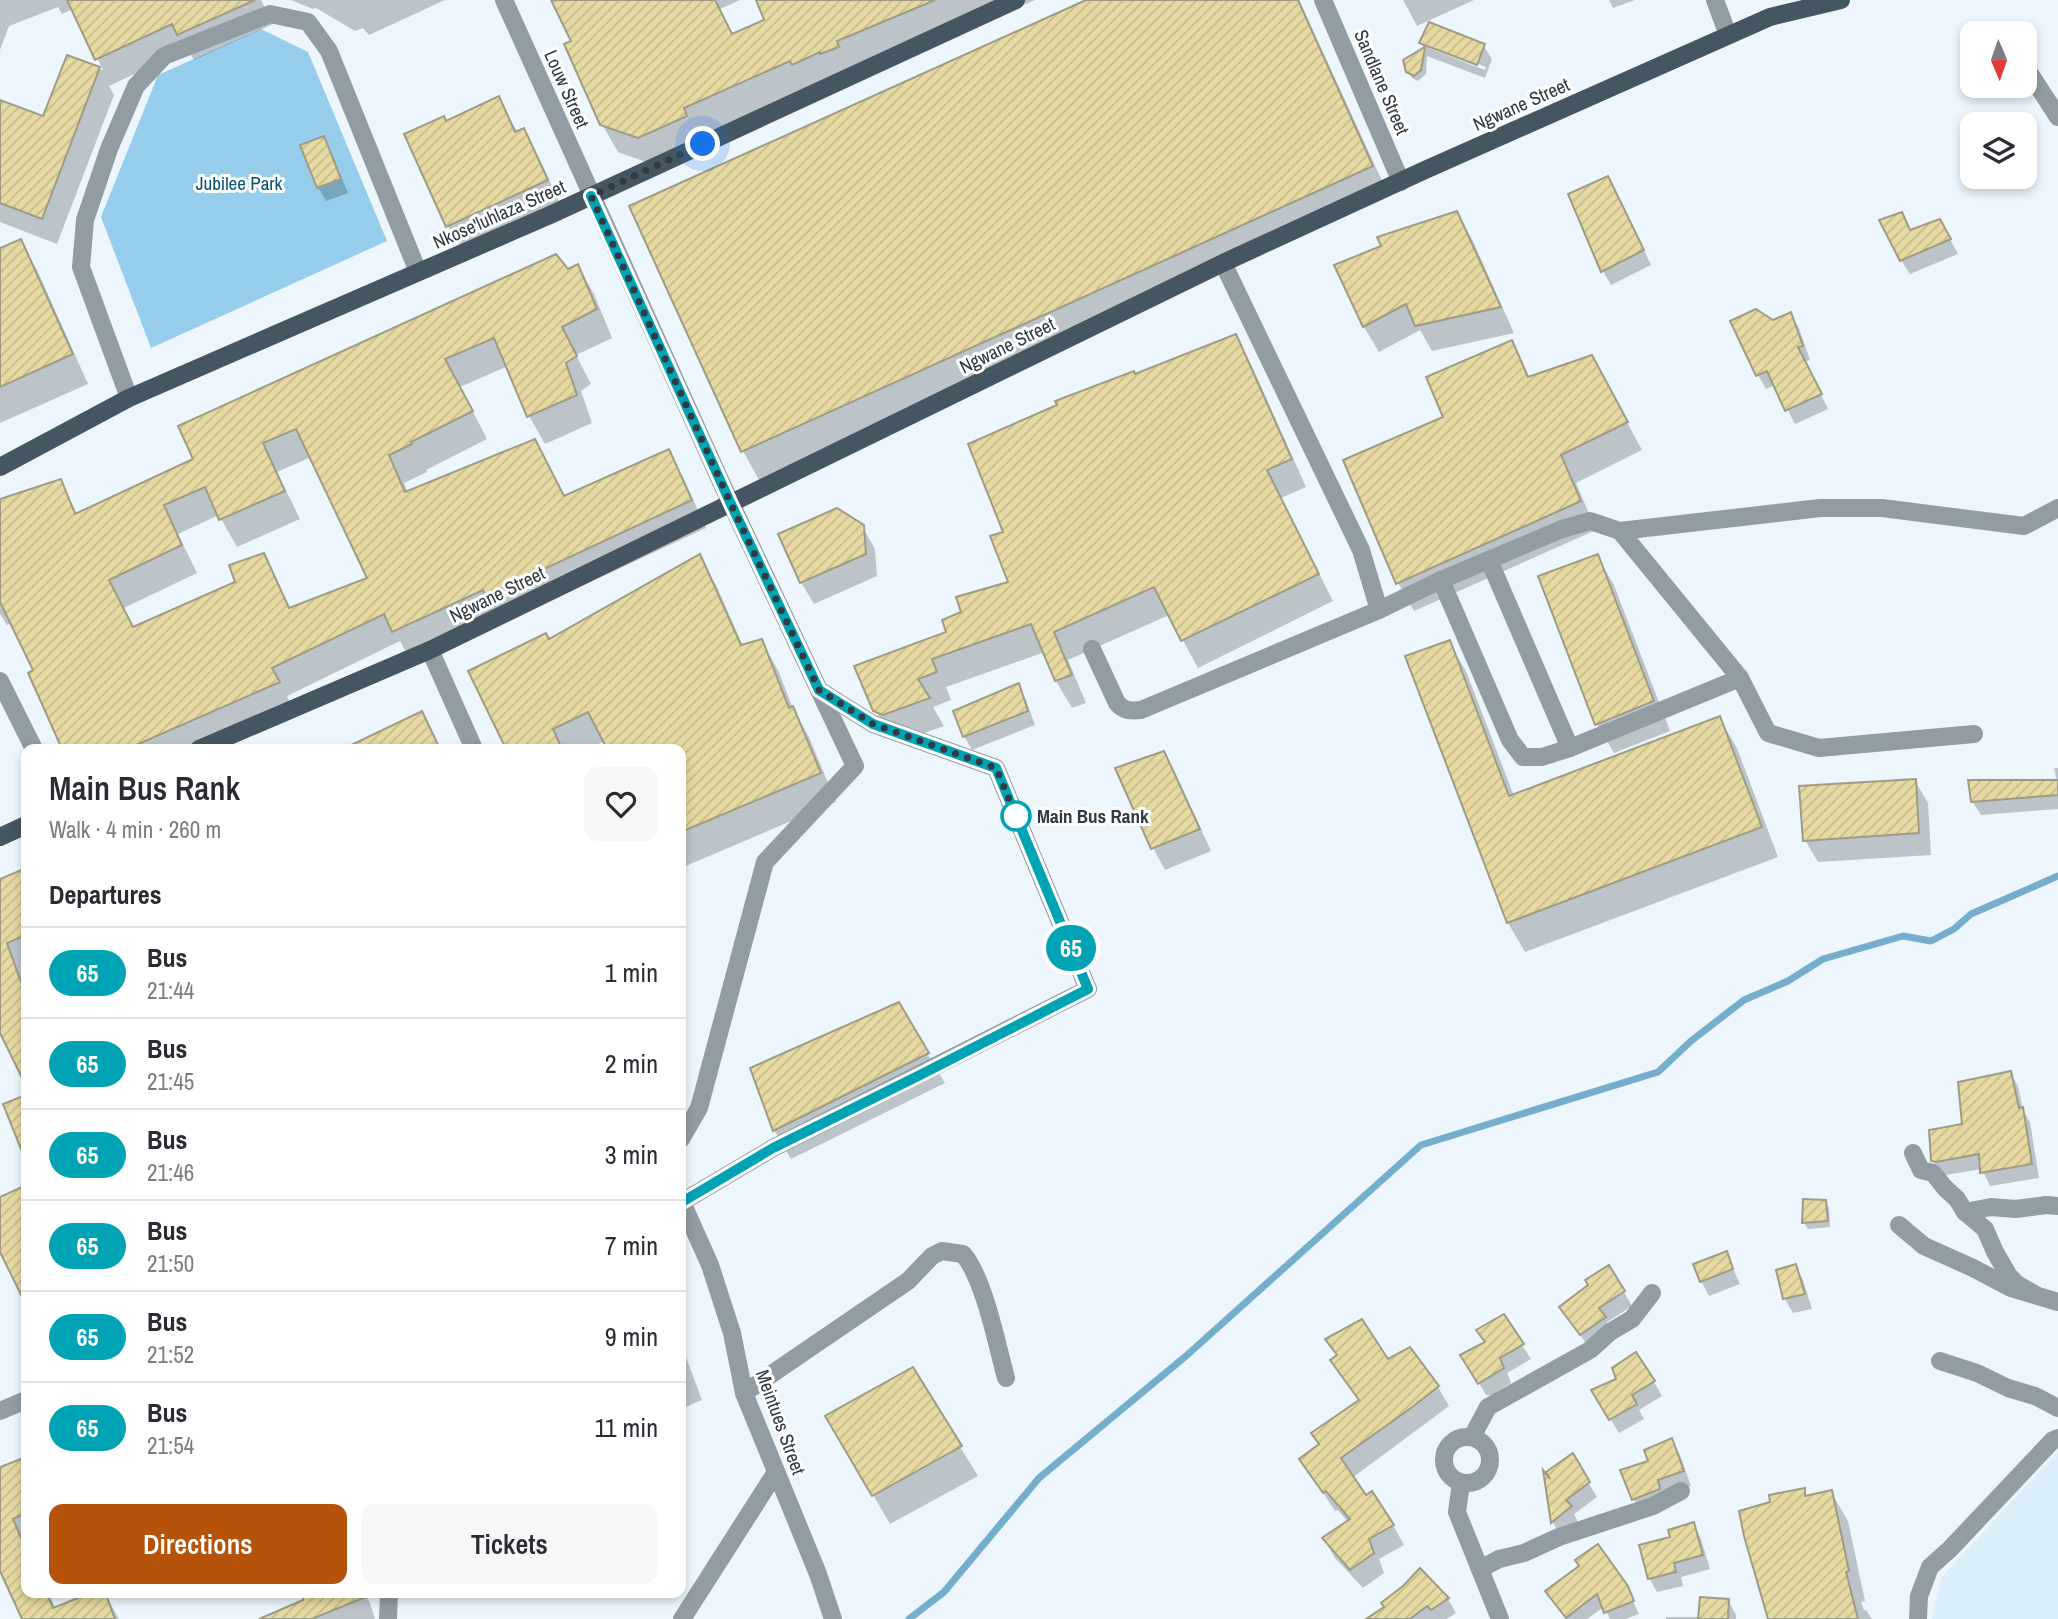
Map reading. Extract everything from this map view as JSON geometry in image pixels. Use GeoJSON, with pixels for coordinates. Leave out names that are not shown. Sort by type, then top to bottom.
{"type":"FeatureCollection","features":[{"type":"Feature","properties":{"kind":"main road","name":"Nkose'luhlaza Street"},"geometry":{"type":"LineString","coordinates":[[0,467],[129,398],[591,196],[1016,0]]}},
{"type":"Feature","properties":{"kind":"main road","name":"Ngwane Street"},"geometry":{"type":"LineString","coordinates":[[211,744],[430,650],[1223,263],[1770,17],[1841,0]]}},
{"type":"Feature","properties":{"kind":"main road"},"geometry":{"type":"LineString","coordinates":[[0,837],[21,827]]}},
{"type":"Feature","properties":{"kind":"street","name":"Louw Street"},"geometry":{"type":"LineString","coordinates":[[504,0],[730,502],[855,766],[765,862],[699,1108],[686,1130]]}},
{"type":"Feature","properties":{"kind":"street","name":"Sandlane Street"},"geometry":{"type":"LineString","coordinates":[[1323,0],[1401,182]]}},
{"type":"Feature","properties":{"kind":"street"},"geometry":{"type":"LineString","coordinates":[[1715,0],[1728,35]]}},
{"type":"Feature","properties":{"kind":"street"},"geometry":{"type":"LineString","coordinates":[[129,398],[81,267],[86,220],[109,149],[136,86],[164,56],[270,13],[308,22],[329,51],[418,272]]}},
{"type":"Feature","properties":{"kind":"street"},"geometry":{"type":"LineString","coordinates":[[2037,85],[2058,117]]}},
{"type":"Feature","properties":{"kind":"street"},"geometry":{"type":"LineString","coordinates":[[1223,263],[1361,550],[1379,610]]}},
{"type":"Feature","properties":{"kind":"street"},"geometry":{"type":"LineString","coordinates":[[1092,649],[1117,703],[1122,709],[1141,710],[1379,610],[1441,580],[1590,521],[1620,531],[1820,508],[1882,508],[2024,526],[2058,508]]}},
{"type":"Feature","properties":{"kind":"street"},"geometry":{"type":"LineString","coordinates":[[1620,531],[1740,678],[1768,733],[1819,748],[1974,734]]}},
{"type":"Feature","properties":{"kind":"street"},"geometry":{"type":"LineString","coordinates":[[1489,560],[1570,748]]}},
{"type":"Feature","properties":{"kind":"street"},"geometry":{"type":"LineString","coordinates":[[1441,580],[1510,740],[1523,757],[1542,757],[1570,748],[1740,678]]}},
{"type":"Feature","properties":{"kind":"street"},"geometry":{"type":"LineString","coordinates":[[430,650],[472,744]]}},
{"type":"Feature","properties":{"kind":"street"},"geometry":{"type":"LineString","coordinates":[[0,681],[32,744]]}},
{"type":"Feature","properties":{"kind":"street"},"geometry":{"type":"LineString","coordinates":[[686,1198],[773,1148],[1088,989],[996,768],[873,724],[819,690]]}},
{"type":"Feature","properties":{"kind":"street"},"geometry":{"type":"LineString","coordinates":[[1913,1153],[1921,1170],[1933,1173],[1958,1199],[1965,1212],[1985,1229],[2009,1276],[2036,1295]]}},
{"type":"Feature","properties":{"kind":"street"},"geometry":{"type":"LineString","coordinates":[[1965,1212],[1991,1208],[2058,1206]]}},
{"type":"Feature","properties":{"kind":"street","name":"Meintues Street"},"geometry":{"type":"LineString","coordinates":[[686,1212],[710,1265],[732,1333],[744,1393],[818,1574],[833,1619]]}},
{"type":"Feature","properties":{"kind":"street"},"geometry":{"type":"LineString","coordinates":[[1899,1225],[1924,1246],[2011,1288],[2058,1302]]}},
{"type":"Feature","properties":{"kind":"street"},"geometry":{"type":"LineString","coordinates":[[744,1393],[908,1280],[932,1256],[942,1251],[963,1254],[970,1262],[982,1290],[1006,1378]]}},
{"type":"Feature","properties":{"kind":"street"},"geometry":{"type":"LineString","coordinates":[[1472,1437],[1488,1407],[1590,1350],[1610,1332],[1632,1319],[1652,1293]]}},
{"type":"Feature","properties":{"kind":"street"},"geometry":{"type":"LineString","coordinates":[[1940,1360],[2035,1396],[2058,1408]]}},
{"type":"Feature","properties":{"kind":"street"},"geometry":{"type":"LineString","coordinates":[[0,1411],[21,1401]]}},
{"type":"Feature","properties":{"kind":"street"},"geometry":{"type":"LineString","coordinates":[[1460,1437],[1472,1437],[1483,1443],[1489,1453],[1490,1465],[1484,1476],[1474,1483],[1461,1483],[1451,1477],[1444,1466],[1444,1455],[1449,1444],[1460,1437]]}},
{"type":"Feature","properties":{"kind":"street"},"geometry":{"type":"LineString","coordinates":[[1918,1619],[1919,1596],[1930,1567],[2053,1440],[2058,1438]]}},
{"type":"Feature","properties":{"kind":"street"},"geometry":{"type":"LineString","coordinates":[[682,1619],[776,1472]]}},
{"type":"Feature","properties":{"kind":"street"},"geometry":{"type":"LineString","coordinates":[[1461,1483],[1457,1512],[1500,1619]]}},
{"type":"Feature","properties":{"kind":"street"},"geometry":{"type":"LineString","coordinates":[[1480,1569],[1499,1559],[1524,1553],[1559,1537],[1653,1506],[1681,1491]]}},
{"type":"Feature","properties":{"kind":"street"},"geometry":{"type":"LineString","coordinates":[[388,1619],[389,1598]]}},
{"type":"Feature","properties":{"kind":"shaded area"},"geometry":{"type":"Polygon","coordinates":[[[2058,1451],[2058,1619],[1932,1619],[1941,1578],[2058,1451]]]}},
{"type":"Feature","properties":{"kind":"green space","name":"Jubilee Park"},"geometry":{"type":"Polygon","coordinates":[[[261,29],[308,52],[387,241],[151,348],[101,217],[158,75],[261,29]]]}},
{"type":"Feature","properties":{"kind":"building"},"geometry":{"type":"Polygon","coordinates":[[[67,0],[255,0],[177,35],[172,24],[95,60],[67,0]]]}},
{"type":"Feature","properties":{"kind":"building"},"geometry":{"type":"Polygon","coordinates":[[[551,0],[715,0],[732,34],[764,20],[756,0],[935,0],[837,41],[839,47],[820,52],[792,65],[790,61],[684,108],[687,116],[638,138],[600,125],[564,44],[571,41],[551,0]]]}},
{"type":"Feature","properties":{"kind":"building"},"geometry":{"type":"Polygon","coordinates":[[[1086,0],[1298,0],[1373,166],[741,452],[629,206],[1086,0]]]}},
{"type":"Feature","properties":{"kind":"building"},"geometry":{"type":"Polygon","coordinates":[[[1429,22],[1485,44],[1477,65],[1419,43],[1429,22]]]}},
{"type":"Feature","properties":{"kind":"building"},"geometry":{"type":"Polygon","coordinates":[[[1425,47],[1421,70],[1414,76],[1406,72],[1403,60],[1425,47]]]}},
{"type":"Feature","properties":{"kind":"building"},"geometry":{"type":"Polygon","coordinates":[[[67,55],[100,67],[42,219],[0,203],[0,100],[43,116],[67,55]]]}},
{"type":"Feature","properties":{"kind":"building"},"geometry":{"type":"Polygon","coordinates":[[[499,96],[515,132],[524,128],[548,180],[446,227],[404,134],[444,116],[446,121],[499,96]]]}},
{"type":"Feature","properties":{"kind":"building"},"geometry":{"type":"Polygon","coordinates":[[[324,136],[341,179],[317,188],[300,145],[324,136]]]}},
{"type":"Feature","properties":{"kind":"building"},"geometry":{"type":"Polygon","coordinates":[[[1608,176],[1644,250],[1601,272],[1568,194],[1608,176]]]}},
{"type":"Feature","properties":{"kind":"building"},"geometry":{"type":"Polygon","coordinates":[[[1457,211],[1501,307],[1415,326],[1406,304],[1363,327],[1334,265],[1381,246],[1377,237],[1457,211]]]}},
{"type":"Feature","properties":{"kind":"building"},"geometry":{"type":"Polygon","coordinates":[[[1902,212],[1910,230],[1940,219],[1951,239],[1900,261],[1879,220],[1902,212]]]}},
{"type":"Feature","properties":{"kind":"building"},"geometry":{"type":"Polygon","coordinates":[[[21,239],[73,354],[0,387],[0,248],[21,239]]]}},
{"type":"Feature","properties":{"kind":"building"},"geometry":{"type":"Polygon","coordinates":[[[556,254],[568,269],[578,264],[597,309],[562,327],[577,356],[566,363],[577,395],[527,417],[494,338],[445,359],[473,411],[389,455],[405,492],[535,439],[564,496],[669,449],[692,500],[486,596],[483,590],[392,632],[384,614],[272,668],[280,682],[138,744],[60,744],[28,673],[33,670],[0,602],[0,499],[61,479],[75,514],[193,459],[178,426],[556,254]],[[296,429],[263,443],[285,491],[219,520],[205,487],[164,505],[182,545],[109,580],[133,627],[235,582],[229,565],[264,553],[289,608],[367,578],[296,429]]]}},
{"type":"Feature","properties":{"kind":"building"},"geometry":{"type":"Polygon","coordinates":[[[1756,309],[1773,320],[1791,312],[1803,346],[1798,347],[1822,394],[1785,411],[1767,371],[1756,376],[1730,321],[1756,309]]]}},
{"type":"Feature","properties":{"kind":"building"},"geometry":{"type":"Polygon","coordinates":[[[1236,334],[1292,459],[1267,470],[1319,574],[1181,641],[1154,587],[1054,632],[1072,675],[1055,681],[1031,624],[932,659],[937,672],[918,679],[930,698],[883,715],[873,711],[854,666],[946,632],[942,620],[961,612],[956,597],[1008,582],[990,536],[1003,532],[968,444],[1057,405],[1055,401],[1134,371],[1135,374],[1236,334]]]}},
{"type":"Feature","properties":{"kind":"building"},"geometry":{"type":"Polygon","coordinates":[[[1512,340],[1528,377],[1592,355],[1628,422],[1561,455],[1581,501],[1396,584],[1343,460],[1443,417],[1426,377],[1512,340]]]}},
{"type":"Feature","properties":{"kind":"building"},"geometry":{"type":"Polygon","coordinates":[[[837,508],[864,525],[866,554],[800,583],[778,534],[837,508]]]}},
{"type":"Feature","properties":{"kind":"building"},"geometry":{"type":"Polygon","coordinates":[[[700,554],[741,645],[762,639],[789,708],[793,706],[821,773],[686,830],[686,744],[604,744],[588,712],[553,729],[560,744],[504,744],[468,671],[546,633],[549,639],[700,554]]]}},
{"type":"Feature","properties":{"kind":"building"},"geometry":{"type":"Polygon","coordinates":[[[1598,554],[1654,701],[1595,725],[1538,576],[1598,554]]]}},
{"type":"Feature","properties":{"kind":"building"},"geometry":{"type":"Polygon","coordinates":[[[1450,640],[1509,796],[1720,716],[1762,827],[1507,923],[1405,656],[1450,640]]]}},
{"type":"Feature","properties":{"kind":"building"},"geometry":{"type":"Polygon","coordinates":[[[1019,683],[1028,711],[963,737],[953,711],[1019,683]]]}},
{"type":"Feature","properties":{"kind":"building"},"geometry":{"type":"Polygon","coordinates":[[[422,711],[438,744],[353,744],[422,711]]]}},
{"type":"Feature","properties":{"kind":"building"},"geometry":{"type":"Polygon","coordinates":[[[1164,751],[1200,829],[1151,849],[1115,768],[1164,751]]]}},
{"type":"Feature","properties":{"kind":"building"},"geometry":{"type":"Polygon","coordinates":[[[1916,779],[1919,833],[1803,841],[1799,786],[1916,779]]]}},
{"type":"Feature","properties":{"kind":"building"},"geometry":{"type":"Polygon","coordinates":[[[1968,780],[2058,780],[2058,795],[1971,802],[1968,780]]]}},
{"type":"Feature","properties":{"kind":"building"},"geometry":{"type":"Polygon","coordinates":[[[21,870],[21,937],[7,943],[21,982],[21,1076],[0,1033],[0,879],[21,870]]]}},
{"type":"Feature","properties":{"kind":"building"},"geometry":{"type":"Polygon","coordinates":[[[899,1002],[929,1053],[773,1131],[750,1068],[899,1002]]]}},
{"type":"Feature","properties":{"kind":"building"},"geometry":{"type":"Polygon","coordinates":[[[2011,1071],[2019,1108],[2023,1107],[2032,1164],[1980,1173],[1979,1154],[1931,1161],[1929,1130],[1962,1124],[1958,1082],[2011,1071]]]}},
{"type":"Feature","properties":{"kind":"building"},"geometry":{"type":"Polygon","coordinates":[[[21,1097],[21,1149],[3,1104],[21,1097]]]}},
{"type":"Feature","properties":{"kind":"building"},"geometry":{"type":"Polygon","coordinates":[[[21,1187],[21,1295],[0,1252],[0,1197],[21,1187]]]}},
{"type":"Feature","properties":{"kind":"building"},"geometry":{"type":"Polygon","coordinates":[[[1803,1199],[1826,1200],[1828,1221],[1802,1223],[1803,1199]]]}},
{"type":"Feature","properties":{"kind":"building"},"geometry":{"type":"Polygon","coordinates":[[[1727,1251],[1733,1269],[1700,1282],[1693,1264],[1727,1251]]]}},
{"type":"Feature","properties":{"kind":"building"},"geometry":{"type":"Polygon","coordinates":[[[1796,1264],[1805,1294],[1783,1299],[1776,1270],[1796,1264]]]}},
{"type":"Feature","properties":{"kind":"building"},"geometry":{"type":"Polygon","coordinates":[[[1609,1265],[1625,1291],[1599,1308],[1606,1317],[1580,1335],[1559,1307],[1588,1285],[1585,1280],[1609,1265]]]}},
{"type":"Feature","properties":{"kind":"building"},"geometry":{"type":"Polygon","coordinates":[[[1504,1314],[1524,1344],[1500,1358],[1504,1368],[1478,1384],[1460,1355],[1485,1342],[1476,1330],[1504,1314]]]}},
{"type":"Feature","properties":{"kind":"building"},"geometry":{"type":"Polygon","coordinates":[[[1362,1319],[1388,1359],[1410,1347],[1439,1386],[1341,1458],[1366,1495],[1372,1491],[1394,1525],[1369,1539],[1374,1553],[1350,1570],[1322,1538],[1350,1519],[1326,1491],[1323,1493],[1299,1459],[1319,1444],[1311,1433],[1359,1400],[1330,1360],[1337,1355],[1325,1339],[1362,1319]]]}},
{"type":"Feature","properties":{"kind":"building"},"geometry":{"type":"Polygon","coordinates":[[[1636,1352],[1655,1381],[1632,1395],[1637,1404],[1609,1420],[1591,1390],[1616,1379],[1612,1368],[1636,1352]]]}},
{"type":"Feature","properties":{"kind":"building"},"geometry":{"type":"Polygon","coordinates":[[[913,1367],[962,1446],[872,1496],[825,1416],[913,1367]]]}},
{"type":"Feature","properties":{"kind":"building"},"geometry":{"type":"Polygon","coordinates":[[[1672,1438],[1684,1471],[1658,1480],[1660,1489],[1632,1500],[1620,1470],[1648,1461],[1644,1450],[1672,1438]]]}},
{"type":"Feature","properties":{"kind":"building"},"geometry":{"type":"Polygon","coordinates":[[[1573,1453],[1590,1482],[1566,1500],[1572,1506],[1551,1523],[1543,1470],[1550,1479],[1546,1472],[1573,1453]]]}},
{"type":"Feature","properties":{"kind":"building"},"geometry":{"type":"Polygon","coordinates":[[[21,1459],[21,1515],[13,1519],[21,1537],[21,1598],[49,1598],[53,1608],[78,1598],[107,1598],[115,1619],[22,1619],[0,1571],[0,1467],[21,1459]]]}},
{"type":"Feature","properties":{"kind":"building"},"geometry":{"type":"Polygon","coordinates":[[[1805,1488],[1805,1496],[1832,1490],[1849,1571],[1846,1572],[1858,1619],[1768,1619],[1739,1511],[1770,1502],[1769,1495],[1805,1488]]]}},
{"type":"Feature","properties":{"kind":"building"},"geometry":{"type":"Polygon","coordinates":[[[1694,1522],[1703,1555],[1674,1563],[1676,1572],[1648,1579],[1639,1545],[1670,1537],[1668,1530],[1694,1522]]]}},
{"type":"Feature","properties":{"kind":"building"},"geometry":{"type":"Polygon","coordinates":[[[1598,1544],[1628,1586],[1634,1601],[1604,1613],[1597,1594],[1566,1618],[1545,1591],[1579,1566],[1575,1560],[1598,1544]]]}},
{"type":"Feature","properties":{"kind":"building"},"geometry":{"type":"Polygon","coordinates":[[[1420,1568],[1449,1598],[1431,1610],[1427,1606],[1410,1619],[1366,1619],[1384,1607],[1381,1603],[1420,1568]]]}},
{"type":"Feature","properties":{"kind":"building"},"geometry":{"type":"Polygon","coordinates":[[[1700,1597],[1729,1599],[1728,1619],[1698,1619],[1700,1597]]]}},
{"type":"Feature","properties":{"kind":"building"},"geometry":{"type":"Polygon","coordinates":[[[363,1598],[312,1619],[259,1619],[303,1600],[363,1598]]]}},
{"type":"Feature","properties":{"kind":"waterway"},"geometry":{"type":"LineString","coordinates":[[909,1619],[944,1592],[1039,1478],[1186,1356],[1421,1145],[1658,1072],[1691,1041],[1744,1000],[1788,981],[1823,959],[1903,936],[1931,941],[1954,929],[1971,914],[2058,876]]}},
{"type":"Feature","properties":{"kind":"bus line","name":"65"},"geometry":{"type":"LineString","coordinates":[[591,196],[819,690],[873,724],[996,768],[1088,989],[773,1148],[686,1200]]}},
{"type":"Feature","properties":{"kind":"place","name":"Main Bus Rank"},"geometry":{"type":"Point","coordinates":[1016,816]}},
{"type":"Feature","properties":{"kind":"route"},"geometry":{"type":"LineString","coordinates":[[703,144],[591,196],[730,502],[819,690],[873,724],[996,768],[1016,816]]}}]}
